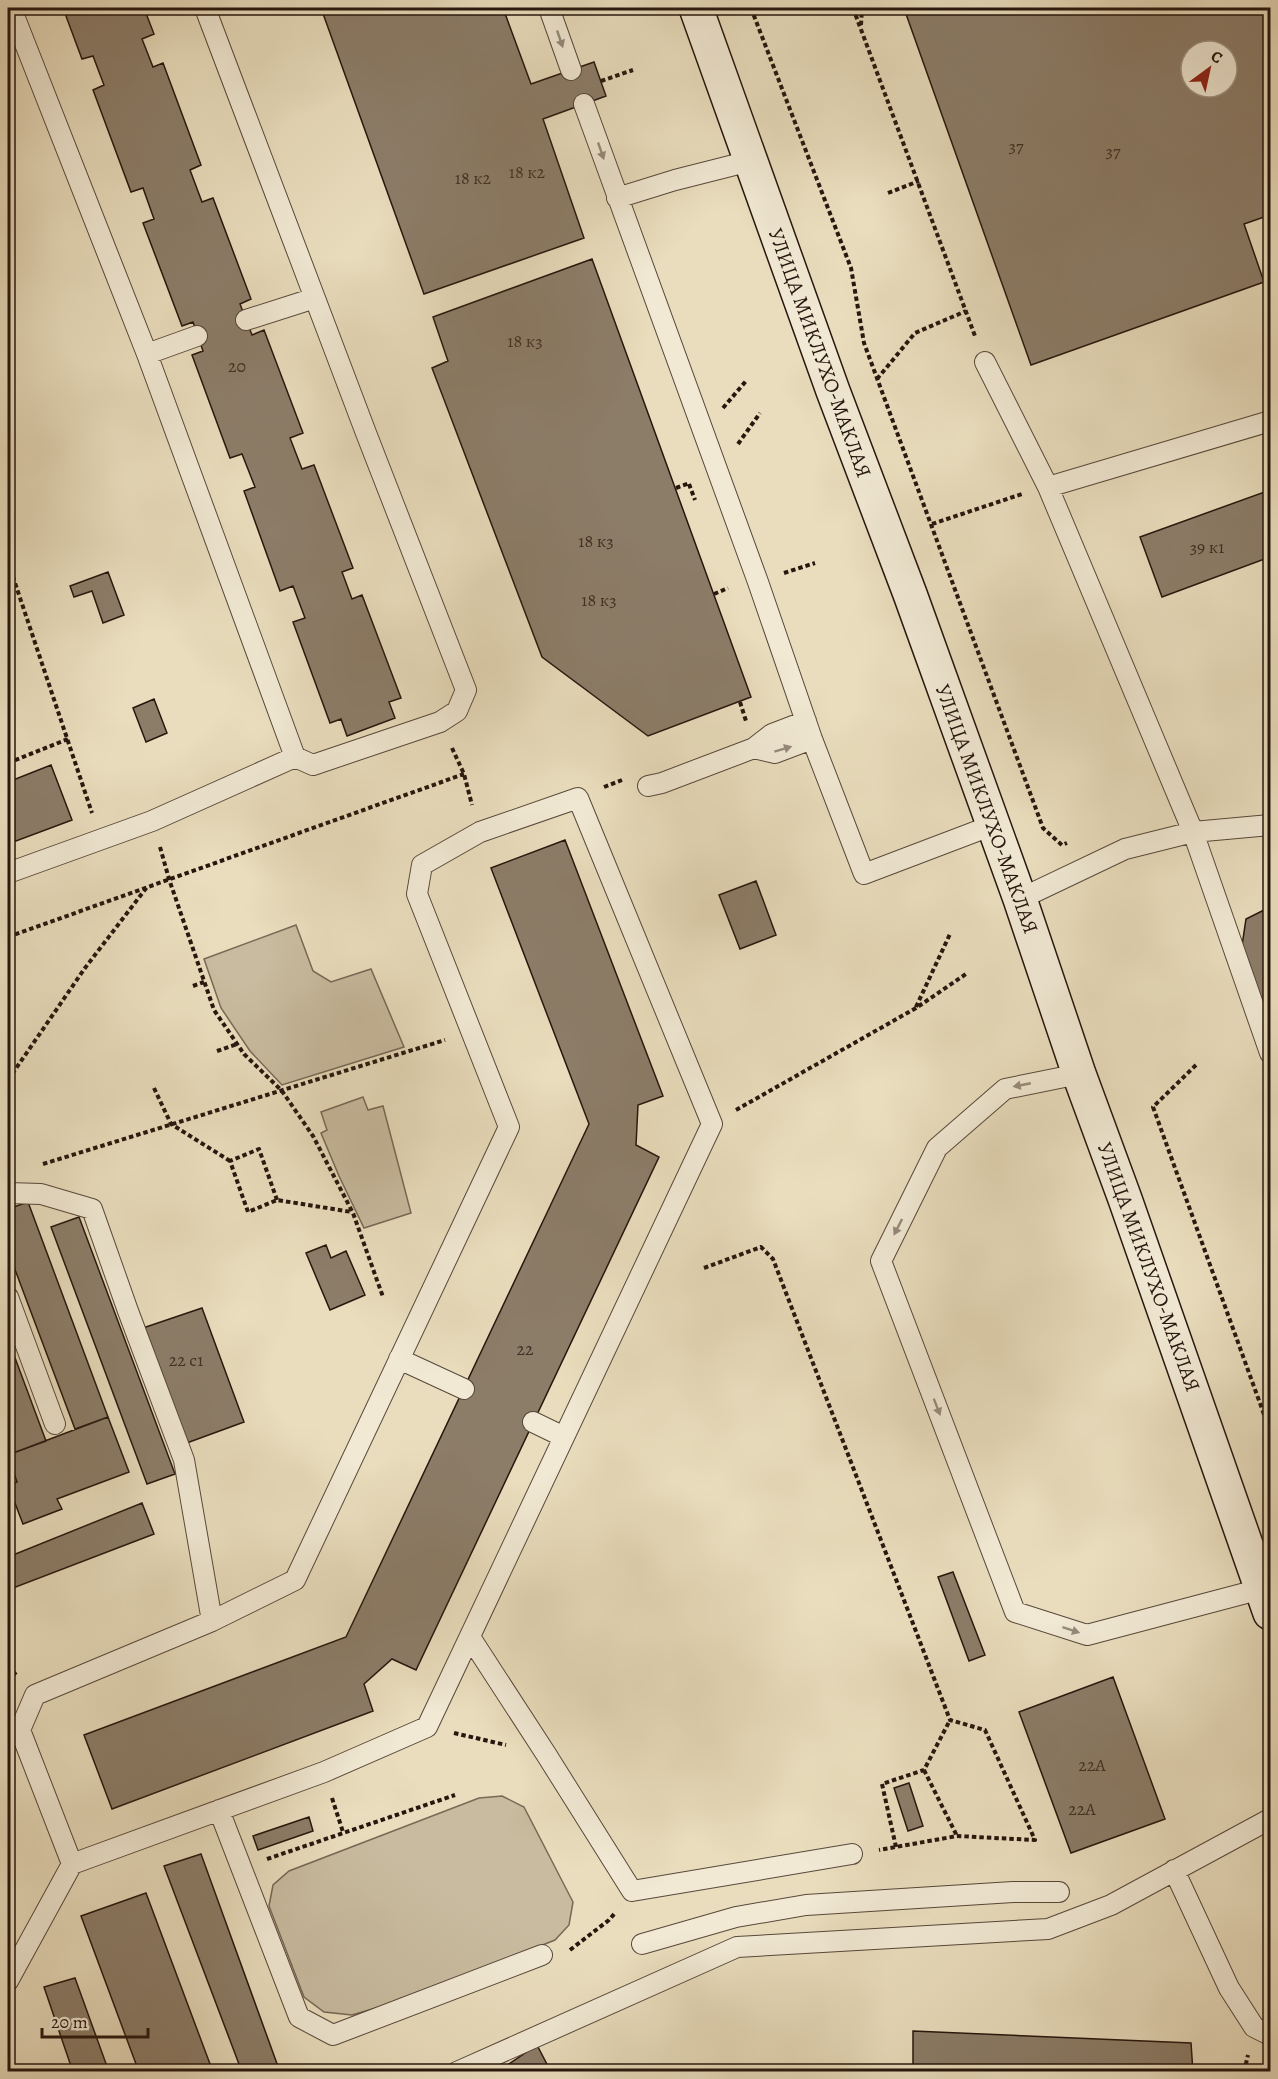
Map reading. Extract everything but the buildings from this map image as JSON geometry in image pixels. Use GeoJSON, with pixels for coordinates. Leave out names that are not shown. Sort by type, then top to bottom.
{"type":"FeatureCollection","features":[{"type":"Feature","properties":{"kind":"main road","name":"УЛИЦА МИКЛУХО-МАКЛАЯ"},"geometry":{"type":"LineString","coordinates":[[696,8],[1020,899],[1079,1074],[1266,1601]]}},
{"type":"Feature","properties":{"kind":"lane"},"geometry":{"type":"LineString","coordinates":[[11,8],[147,354],[295,757],[313,765],[440,722],[457,711],[466,690],[205,8]]}},
{"type":"Feature","properties":{"kind":"lane"},"geometry":{"type":"LineString","coordinates":[[549,8],[571,70]]}},
{"type":"Feature","properties":{"kind":"lane"},"geometry":{"type":"LineString","coordinates":[[584,104],[758,582],[809,730],[864,874],[993,825]]}},
{"type":"Feature","properties":{"kind":"lane"},"geometry":{"type":"LineString","coordinates":[[617,198],[750,161]]}},
{"type":"Feature","properties":{"kind":"lane"},"geometry":{"type":"LineString","coordinates":[[246,320],[315,298]]}},
{"type":"Feature","properties":{"kind":"lane"},"geometry":{"type":"LineString","coordinates":[[147,354],[197,336]]}},
{"type":"Feature","properties":{"kind":"lane"},"geometry":{"type":"LineString","coordinates":[[985,362],[1048,486],[1193,832],[1270,1053]]}},
{"type":"Feature","properties":{"kind":"lane"},"geometry":{"type":"LineString","coordinates":[[1048,486],[1270,421]]}},
{"type":"Feature","properties":{"kind":"lane"},"geometry":{"type":"LineString","coordinates":[[648,786],[662,783],[754,748],[772,734],[809,730]]}},
{"type":"Feature","properties":{"kind":"lane"},"geometry":{"type":"LineString","coordinates":[[8,873],[152,821],[295,757]]}},
{"type":"Feature","properties":{"kind":"lane"},"geometry":{"type":"LineString","coordinates":[[8,1981],[72,1864],[324,1772],[427,1727],[712,1124],[578,798],[480,832],[422,865],[417,894],[509,1127],[295,1580],[212,1621],[35,1695],[20,1730],[72,1864]]}},
{"type":"Feature","properties":{"kind":"lane"},"geometry":{"type":"LineString","coordinates":[[1020,899],[1125,849],[1193,832],[1270,825]]}},
{"type":"Feature","properties":{"kind":"lane"},"geometry":{"type":"LineString","coordinates":[[1079,1074],[1005,1089],[937,1148],[881,1261],[1015,1612],[1087,1635],[1266,1601]]}},
{"type":"Feature","properties":{"kind":"lane"},"geometry":{"type":"LineString","coordinates":[[8,1193],[41,1194],[92,1209],[184,1460],[212,1621]]}},
{"type":"Feature","properties":{"kind":"lane"},"geometry":{"type":"LineString","coordinates":[[8,1297],[55,1424]]}},
{"type":"Feature","properties":{"kind":"lane"},"geometry":{"type":"LineString","coordinates":[[399,1359],[464,1389]]}},
{"type":"Feature","properties":{"kind":"lane"},"geometry":{"type":"LineString","coordinates":[[533,1422],[564,1437]]}},
{"type":"Feature","properties":{"kind":"lane"},"geometry":{"type":"LineString","coordinates":[[470,1637],[632,1891],[852,1854]]}},
{"type":"Feature","properties":{"kind":"lane"},"geometry":{"type":"LineString","coordinates":[[219,1810],[299,2017],[333,2035],[542,1955]]}},
{"type":"Feature","properties":{"kind":"lane"},"geometry":{"type":"LineString","coordinates":[[456,2072],[737,1947],[1048,1929],[1111,1905],[1270,1819]]}},
{"type":"Feature","properties":{"kind":"lane"},"geometry":{"type":"LineString","coordinates":[[1174,1870],[1229,1988],[1254,2027],[1270,2035]]}},
{"type":"Feature","properties":{"kind":"lane"},"geometry":{"type":"LineString","coordinates":[[642,1944],[736,1917],[806,1905],[1013,1892],[1059,1892]]}},
{"type":"Feature","properties":{"kind":"path"},"geometry":{"type":"LineString","coordinates":[[751,8],[851,268],[864,343],[1043,828],[1062,844],[1073,840]]}},
{"type":"Feature","properties":{"kind":"path"},"geometry":{"type":"LineString","coordinates":[[853,8],[985,362]]}},
{"type":"Feature","properties":{"kind":"path"},"geometry":{"type":"LineString","coordinates":[[861,27],[862,8]]}},
{"type":"Feature","properties":{"kind":"path"},"geometry":{"type":"LineString","coordinates":[[601,81],[633,70]]}},
{"type":"Feature","properties":{"kind":"path"},"geometry":{"type":"LineString","coordinates":[[888,193],[918,181]]}},
{"type":"Feature","properties":{"kind":"path"},"geometry":{"type":"LineString","coordinates":[[877,379],[915,333],[966,311]]}},
{"type":"Feature","properties":{"kind":"path"},"geometry":{"type":"LineString","coordinates":[[689,484],[697,505]]}},
{"type":"Feature","properties":{"kind":"path"},"geometry":{"type":"LineString","coordinates":[[932,524],[1048,486]]}},
{"type":"Feature","properties":{"kind":"path"},"geometry":{"type":"LineString","coordinates":[[8,562],[102,839]]}},
{"type":"Feature","properties":{"kind":"path"},"geometry":{"type":"LineString","coordinates":[[714,594],[729,590],[725,579]]}},
{"type":"Feature","properties":{"kind":"path"},"geometry":{"type":"LineString","coordinates":[[8,764],[68,739]]}},
{"type":"Feature","properties":{"kind":"path"},"geometry":{"type":"LineString","coordinates":[[8,937],[464,774]]}},
{"type":"Feature","properties":{"kind":"path"},"geometry":{"type":"LineString","coordinates":[[578,798],[631,776],[648,786]]}},
{"type":"Feature","properties":{"kind":"path"},"geometry":{"type":"LineString","coordinates":[[169,879],[214,1010],[244,1054],[282,1091],[313,1136],[353,1213],[383,1297]]}},
{"type":"Feature","properties":{"kind":"path"},"geometry":{"type":"LineString","coordinates":[[8,1080],[85,968],[147,886]]}},
{"type":"Feature","properties":{"kind":"path"},"geometry":{"type":"LineString","coordinates":[[916,1008],[950,934]]}},
{"type":"Feature","properties":{"kind":"path"},"geometry":{"type":"LineString","coordinates":[[712,1124],[916,1008],[966,974]]}},
{"type":"Feature","properties":{"kind":"path"},"geometry":{"type":"LineString","coordinates":[[193,986],[204,982]]}},
{"type":"Feature","properties":{"kind":"path"},"geometry":{"type":"LineString","coordinates":[[59,1158],[472,1032]]}},
{"type":"Feature","properties":{"kind":"path"},"geometry":{"type":"LineString","coordinates":[[217,1051],[237,1044]]}},
{"type":"Feature","properties":{"kind":"path"},"geometry":{"type":"LineString","coordinates":[[1196,1065],[1153,1107],[1270,1431]]}},
{"type":"Feature","properties":{"kind":"path"},"geometry":{"type":"LineString","coordinates":[[154,1088],[171,1124],[230,1161],[248,1212],[277,1200],[353,1213]]}},
{"type":"Feature","properties":{"kind":"path"},"geometry":{"type":"LineString","coordinates":[[230,1161],[259,1149],[277,1200]]}},
{"type":"Feature","properties":{"kind":"path"},"geometry":{"type":"LineString","coordinates":[[704,1268],[760,1247],[773,1259],[950,1720],[924,1770],[882,1784],[896,1847],[957,1836],[1035,1840],[985,1730],[950,1720]]}},
{"type":"Feature","properties":{"kind":"path"},"geometry":{"type":"LineString","coordinates":[[427,1727],[546,1754]]}},
{"type":"Feature","properties":{"kind":"path"},"geometry":{"type":"LineString","coordinates":[[924,1770],[957,1836]]}},
{"type":"Feature","properties":{"kind":"path"},"geometry":{"type":"LineString","coordinates":[[324,1772],[343,1832]]}},
{"type":"Feature","properties":{"kind":"path"},"geometry":{"type":"LineString","coordinates":[[241,1868],[455,1795]]}},
{"type":"Feature","properties":{"kind":"path"},"geometry":{"type":"LineString","coordinates":[[566,1954],[609,1920],[632,1891]]}},
{"type":"Feature","properties":{"kind":"shaded area"},"geometry":{"type":"Polygon","coordinates":[[[296,925],[313,971],[331,982],[371,969],[404,1047],[282,1085],[250,1051],[221,1008],[204,959],[296,925]]]}},
{"type":"Feature","properties":{"kind":"shaded area"},"geometry":{"type":"Polygon","coordinates":[[[363,1097],[368,1110],[383,1106],[411,1213],[364,1228],[321,1133],[327,1130],[321,1112],[363,1097]]]}},
{"type":"Feature","properties":{"kind":"shaded area"},"geometry":{"type":"Polygon","coordinates":[[[502,1796],[524,1807],[573,1902],[569,1925],[555,1940],[413,1997],[352,2015],[324,2012],[304,1997],[269,1906],[273,1885],[289,1871],[479,1798],[502,1796]]]}}]}
